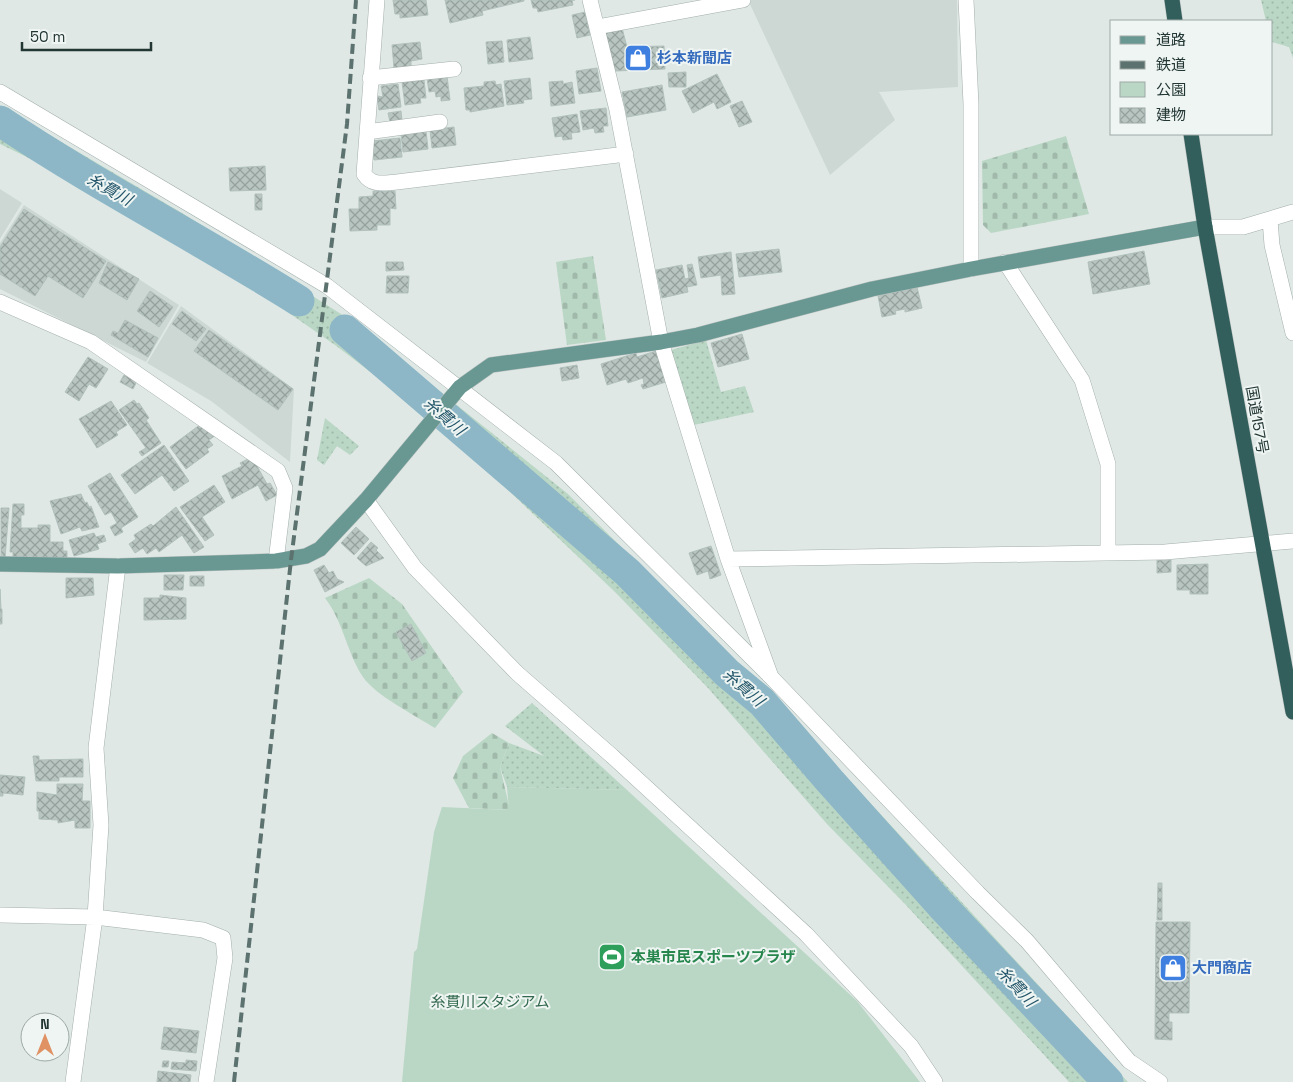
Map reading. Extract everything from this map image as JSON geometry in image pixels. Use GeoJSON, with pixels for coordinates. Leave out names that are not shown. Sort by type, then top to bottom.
{"type":"FeatureCollection","features":[{"type":"Feature","properties":{"kind":"highway"},"geometry":{"type":"LineString","coordinates":[[1172,0],[1175,20]]}},
{"type":"Feature","properties":{"kind":"highway","name":"国道157号"},"geometry":{"type":"LineString","coordinates":[[1192,135],[1205,227],[1261,545],[1293,712]]}},
{"type":"Feature","properties":{"kind":"main road"},"geometry":{"type":"LineString","coordinates":[[0,564],[118,566],[291,560],[320,549],[366,500],[456,393],[491,365],[661,342],[698,335],[872,289],[971,268],[1205,227]]}},
{"type":"Feature","properties":{"kind":"street"},"geometry":{"type":"LineString","coordinates":[[377,0],[364,174],[374,183],[626,154]]}},
{"type":"Feature","properties":{"kind":"street"},"geometry":{"type":"LineString","coordinates":[[590,0],[626,154],[661,342],[728,559],[772,678]]}},
{"type":"Feature","properties":{"kind":"street"},"geometry":{"type":"LineString","coordinates":[[597,27],[743,0]]}},
{"type":"Feature","properties":{"kind":"street"},"geometry":{"type":"LineString","coordinates":[[966,0],[971,104],[971,268]]}},
{"type":"Feature","properties":{"kind":"street"},"geometry":{"type":"LineString","coordinates":[[370,78],[454,69]]}},
{"type":"Feature","properties":{"kind":"street"},"geometry":{"type":"LineString","coordinates":[[0,92],[327,286],[456,393],[556,463],[772,678],[978,893],[1027,941],[1129,1061],[1160,1082]]}},
{"type":"Feature","properties":{"kind":"street"},"geometry":{"type":"LineString","coordinates":[[367,132],[440,122]]}},
{"type":"Feature","properties":{"kind":"street"},"geometry":{"type":"LineString","coordinates":[[1205,227],[1243,226],[1270,220],[1293,212]]}},
{"type":"Feature","properties":{"kind":"street"},"geometry":{"type":"LineString","coordinates":[[1270,220],[1272,245],[1293,333]]}},
{"type":"Feature","properties":{"kind":"street"},"geometry":{"type":"LineString","coordinates":[[1005,262],[1082,380],[1108,464],[1108,552]]}},
{"type":"Feature","properties":{"kind":"street"},"geometry":{"type":"LineString","coordinates":[[0,302],[91,342],[278,471],[285,488],[276,561]]}},
{"type":"Feature","properties":{"kind":"street"},"geometry":{"type":"LineString","coordinates":[[366,500],[415,568],[517,673],[612,756],[806,934],[911,1046],[935,1082]]}},
{"type":"Feature","properties":{"kind":"street"},"geometry":{"type":"LineString","coordinates":[[728,559],[1165,552],[1293,541]]}},
{"type":"Feature","properties":{"kind":"street"},"geometry":{"type":"LineString","coordinates":[[74,1082],[95,916],[101,825],[96,748],[118,566]]}},
{"type":"Feature","properties":{"kind":"street"},"geometry":{"type":"LineString","coordinates":[[0,915],[95,916],[203,930],[223,938],[225,958],[206,1082]]}},
{"type":"Feature","properties":{"kind":"shaded area"},"geometry":{"type":"Polygon","coordinates":[[[748,0],[957,0],[958,87],[879,92],[895,120],[830,175],[748,0]]]}},
{"type":"Feature","properties":{"kind":"shaded area"},"geometry":{"type":"Polygon","coordinates":[[[0,189],[22,203],[0,239],[0,189]]]}},
{"type":"Feature","properties":{"kind":"shaded area"},"geometry":{"type":"Polygon","coordinates":[[[24,205],[179,305],[146,362],[0,289],[0,243],[24,205]]]}},
{"type":"Feature","properties":{"kind":"shaded area"},"geometry":{"type":"Polygon","coordinates":[[[181,306],[294,389],[290,462],[211,401],[147,363],[181,306]]]}},
{"type":"Feature","properties":{"kind":"green space"},"geometry":{"type":"Polygon","coordinates":[[[1261,0],[1293,0],[1293,58],[1289,47],[1273,42],[1273,20],[1266,20],[1261,0]]]}},
{"type":"Feature","properties":{"kind":"green space"},"geometry":{"type":"Polygon","coordinates":[[[0,106],[182,213],[352,321],[568,494],[777,702],[1128,1082],[1069,1082],[905,904],[827,824],[708,688],[616,593],[440,425],[335,345],[266,297],[49,168],[0,144],[0,106]]]}},
{"type":"Feature","properties":{"kind":"green space"},"geometry":{"type":"Polygon","coordinates":[[[1066,136],[1089,214],[991,233],[983,225],[982,161],[1066,136]]]}},
{"type":"Feature","properties":{"kind":"green space"},"geometry":{"type":"Polygon","coordinates":[[[593,256],[606,340],[567,345],[556,262],[593,256]]]}},
{"type":"Feature","properties":{"kind":"green space"},"geometry":{"type":"Polygon","coordinates":[[[706,340],[721,392],[745,386],[754,412],[694,425],[671,350],[706,340]]]}},
{"type":"Feature","properties":{"kind":"green space"},"geometry":{"type":"Polygon","coordinates":[[[325,418],[359,446],[350,455],[337,446],[324,465],[317,460],[325,418]]]}},
{"type":"Feature","properties":{"kind":"green space"},"geometry":{"type":"Polygon","coordinates":[[[369,578],[402,604],[463,692],[435,728],[386,698],[363,677],[336,617],[325,598],[369,578]]]}},
{"type":"Feature","properties":{"kind":"green space"},"geometry":{"type":"Polygon","coordinates":[[[532,703],[627,790],[507,787],[500,767],[509,743],[544,756],[505,726],[532,703]]]}},
{"type":"Feature","properties":{"kind":"green space"},"geometry":{"type":"Polygon","coordinates":[[[492,733],[509,743],[500,767],[510,810],[469,808],[453,778],[463,756],[492,733]]]}},
{"type":"Feature","properties":{"kind":"green space","name":"本巣市民スポーツプラザ"},"geometry":{"type":"Polygon","coordinates":[[[507,787],[627,790],[857,1001],[920,1082],[402,1082],[414,952],[417,949],[434,832],[442,807],[509,810],[507,787]]]}},
{"type":"Feature","properties":{"kind":"building"},"geometry":{"type":"Polygon","coordinates":[[[393,0],[426,0],[428,15],[400,18],[400,14],[395,14],[393,0]]]}},
{"type":"Feature","properties":{"kind":"building"},"geometry":{"type":"Polygon","coordinates":[[[445,0],[524,1],[482,11],[483,15],[450,23],[445,0]]]}},
{"type":"Feature","properties":{"kind":"building"},"geometry":{"type":"Polygon","coordinates":[[[531,0],[572,0],[573,5],[538,12],[537,8],[533,8],[531,0]]]}},
{"type":"Feature","properties":{"kind":"building"},"geometry":{"type":"Polygon","coordinates":[[[585,12],[590,35],[577,38],[572,15],[585,12]]]}},
{"type":"Feature","properties":{"kind":"building","name":"杉本新聞店"},"geometry":{"type":"Polygon","coordinates":[[[622,28],[627,47],[664,46],[665,69],[615,71],[604,32],[622,28]]]}},
{"type":"Feature","properties":{"kind":"building"},"geometry":{"type":"Polygon","coordinates":[[[530,37],[533,59],[509,62],[507,40],[530,37]]]}},
{"type":"Feature","properties":{"kind":"building"},"geometry":{"type":"Polygon","coordinates":[[[502,41],[504,62],[488,64],[486,42],[502,41]]]}},
{"type":"Feature","properties":{"kind":"building"},"geometry":{"type":"Polygon","coordinates":[[[420,42],[422,59],[411,61],[411,67],[394,68],[392,45],[420,42]]]}},
{"type":"Feature","properties":{"kind":"building"},"geometry":{"type":"Polygon","coordinates":[[[597,68],[601,91],[579,94],[576,71],[597,68]]]}},
{"type":"Feature","properties":{"kind":"building"},"geometry":{"type":"Polygon","coordinates":[[[686,72],[686,87],[669,87],[668,73],[686,72]]]}},
{"type":"Feature","properties":{"kind":"building"},"geometry":{"type":"Polygon","coordinates":[[[717,74],[731,102],[717,109],[714,102],[693,113],[682,91],[717,74]]]}},
{"type":"Feature","properties":{"kind":"building"},"geometry":{"type":"Polygon","coordinates":[[[447,76],[450,100],[441,101],[441,96],[436,97],[435,91],[429,92],[427,78],[447,76]]]}},
{"type":"Feature","properties":{"kind":"building"},"geometry":{"type":"Polygon","coordinates":[[[530,78],[532,99],[523,100],[524,103],[507,105],[504,81],[530,78]]]}},
{"type":"Feature","properties":{"kind":"building"},"geometry":{"type":"Polygon","coordinates":[[[424,80],[426,98],[420,98],[421,103],[405,105],[402,82],[424,80]]]}},
{"type":"Feature","properties":{"kind":"building"},"geometry":{"type":"Polygon","coordinates":[[[495,81],[496,85],[501,84],[504,106],[470,112],[470,110],[466,110],[464,88],[484,86],[484,82],[495,81]]]}},
{"type":"Feature","properties":{"kind":"building"},"geometry":{"type":"Polygon","coordinates":[[[563,81],[563,84],[572,82],[575,103],[551,106],[549,82],[563,81]]]}},
{"type":"Feature","properties":{"kind":"building"},"geometry":{"type":"Polygon","coordinates":[[[398,84],[401,107],[379,110],[377,96],[383,97],[381,86],[398,84]]]}},
{"type":"Feature","properties":{"kind":"building"},"geometry":{"type":"Polygon","coordinates":[[[662,85],[666,110],[627,117],[622,92],[662,85]]]}},
{"type":"Feature","properties":{"kind":"building"},"geometry":{"type":"Polygon","coordinates":[[[742,101],[752,122],[739,127],[730,106],[742,101]]]}},
{"type":"Feature","properties":{"kind":"building"},"geometry":{"type":"Polygon","coordinates":[[[606,108],[608,126],[603,126],[604,132],[595,133],[594,128],[583,130],[580,111],[606,108]]]}},
{"type":"Feature","properties":{"kind":"building"},"geometry":{"type":"Polygon","coordinates":[[[401,111],[402,120],[390,122],[388,113],[401,111]]]}},
{"type":"Feature","properties":{"kind":"building"},"geometry":{"type":"Polygon","coordinates":[[[577,114],[580,132],[571,133],[572,139],[563,140],[562,136],[555,137],[552,118],[577,114]]]}},
{"type":"Feature","properties":{"kind":"building"},"geometry":{"type":"Polygon","coordinates":[[[454,127],[456,145],[432,148],[430,130],[454,127]]]}},
{"type":"Feature","properties":{"kind":"building"},"geometry":{"type":"Polygon","coordinates":[[[426,131],[428,149],[403,152],[401,134],[426,131]]]}},
{"type":"Feature","properties":{"kind":"building"},"geometry":{"type":"Polygon","coordinates":[[[400,138],[402,157],[374,160],[372,141],[400,138]]]}},
{"type":"Feature","properties":{"kind":"building"},"geometry":{"type":"Polygon","coordinates":[[[265,166],[266,190],[230,191],[229,168],[265,166]]]}},
{"type":"Feature","properties":{"kind":"building"},"geometry":{"type":"Polygon","coordinates":[[[373,191],[395,191],[396,209],[390,208],[390,225],[377,225],[377,230],[350,231],[349,209],[359,209],[359,197],[373,196],[373,191]]]}},
{"type":"Feature","properties":{"kind":"building"},"geometry":{"type":"Polygon","coordinates":[[[255,194],[262,194],[262,210],[255,210],[255,194]]]}},
{"type":"Feature","properties":{"kind":"building"},"geometry":{"type":"Polygon","coordinates":[[[24,209],[106,261],[83,298],[48,276],[35,296],[0,274],[0,247],[24,209]]]}},
{"type":"Feature","properties":{"kind":"building"},"geometry":{"type":"Polygon","coordinates":[[[779,249],[782,272],[739,277],[736,254],[779,249]]]}},
{"type":"Feature","properties":{"kind":"building"},"geometry":{"type":"Polygon","coordinates":[[[1144,251],[1150,284],[1093,294],[1088,262],[1144,251]]]}},
{"type":"Feature","properties":{"kind":"building"},"geometry":{"type":"Polygon","coordinates":[[[731,252],[735,294],[722,295],[721,275],[701,278],[698,257],[731,252]]]}},
{"type":"Feature","properties":{"kind":"building"},"geometry":{"type":"Polygon","coordinates":[[[108,262],[139,279],[127,300],[99,283],[108,262]]]}},
{"type":"Feature","properties":{"kind":"building"},"geometry":{"type":"Polygon","coordinates":[[[386,262],[403,262],[404,270],[386,271],[386,262]]]}},
{"type":"Feature","properties":{"kind":"building"},"geometry":{"type":"Polygon","coordinates":[[[692,264],[697,285],[687,287],[688,292],[662,298],[656,270],[682,265],[685,279],[689,278],[687,265],[692,264]]]}},
{"type":"Feature","properties":{"kind":"building"},"geometry":{"type":"Polygon","coordinates":[[[387,276],[409,276],[408,293],[386,293],[387,276]]]}},
{"type":"Feature","properties":{"kind":"building"},"geometry":{"type":"Polygon","coordinates":[[[917,287],[922,308],[905,312],[905,309],[895,311],[896,314],[882,317],[878,296],[917,287]]]}},
{"type":"Feature","properties":{"kind":"building"},"geometry":{"type":"Polygon","coordinates":[[[150,291],[173,307],[159,327],[137,311],[150,291]]]}},
{"type":"Feature","properties":{"kind":"building"},"geometry":{"type":"Polygon","coordinates":[[[182,311],[206,329],[196,341],[172,324],[182,311]]]}},
{"type":"Feature","properties":{"kind":"building"},"geometry":{"type":"Polygon","coordinates":[[[125,320],[158,338],[148,357],[111,335],[113,331],[118,333],[125,320]]]}},
{"type":"Feature","properties":{"kind":"building"},"geometry":{"type":"Polygon","coordinates":[[[209,330],[293,389],[278,410],[194,351],[209,330]]]}},
{"type":"Feature","properties":{"kind":"building"},"geometry":{"type":"Polygon","coordinates":[[[742,334],[749,359],[718,367],[711,343],[742,334]]]}},
{"type":"Feature","properties":{"kind":"building"},"geometry":{"type":"Polygon","coordinates":[[[656,351],[666,382],[643,389],[641,385],[644,384],[643,378],[628,383],[626,379],[607,385],[601,364],[636,353],[637,357],[656,351]]]}},
{"type":"Feature","properties":{"kind":"building"},"geometry":{"type":"Polygon","coordinates":[[[88,357],[108,369],[96,388],[89,384],[79,401],[65,392],[88,357]]]}},
{"type":"Feature","properties":{"kind":"building"},"geometry":{"type":"Polygon","coordinates":[[[577,365],[579,378],[562,381],[560,368],[577,365]]]}},
{"type":"Feature","properties":{"kind":"building"},"geometry":{"type":"Polygon","coordinates":[[[124,375],[137,381],[133,389],[120,382],[124,375]]]}},
{"type":"Feature","properties":{"kind":"building"},"geometry":{"type":"Polygon","coordinates":[[[134,400],[137,404],[139,403],[149,418],[146,420],[161,443],[142,456],[139,452],[146,448],[119,410],[134,400]]]}},
{"type":"Feature","properties":{"kind":"building"},"geometry":{"type":"Polygon","coordinates":[[[111,401],[127,425],[116,432],[118,435],[97,448],[79,419],[111,401]]]}},
{"type":"Feature","properties":{"kind":"building"},"geometry":{"type":"Polygon","coordinates":[[[205,421],[216,435],[209,440],[213,445],[207,449],[209,452],[186,469],[170,447],[205,421]]]}},
{"type":"Feature","properties":{"kind":"building"},"geometry":{"type":"Polygon","coordinates":[[[164,445],[189,481],[174,491],[162,475],[135,494],[121,475],[164,445]]]}},
{"type":"Feature","properties":{"kind":"building"},"geometry":{"type":"Polygon","coordinates":[[[252,457],[267,484],[270,483],[277,495],[266,501],[258,485],[232,499],[222,476],[242,466],[240,463],[252,457]]]}},
{"type":"Feature","properties":{"kind":"building"},"geometry":{"type":"Polygon","coordinates":[[[110,473],[138,517],[121,528],[123,532],[115,536],[110,527],[117,523],[111,512],[105,515],[88,486],[110,473]]]}},
{"type":"Feature","properties":{"kind":"building"},"geometry":{"type":"Polygon","coordinates":[[[214,485],[225,502],[202,517],[214,535],[205,541],[180,507],[214,485]]]}},
{"type":"Feature","properties":{"kind":"building"},"geometry":{"type":"Polygon","coordinates":[[[81,494],[85,503],[87,502],[89,507],[91,506],[99,527],[82,531],[80,527],[61,534],[50,501],[81,494]]]}},
{"type":"Feature","properties":{"kind":"building"},"geometry":{"type":"Polygon","coordinates":[[[13,504],[24,504],[24,515],[21,515],[21,528],[38,528],[38,525],[50,525],[50,542],[63,542],[63,551],[67,551],[67,561],[13,558],[13,552],[10,552],[13,504]]]}},
{"type":"Feature","properties":{"kind":"building"},"geometry":{"type":"Polygon","coordinates":[[[176,507],[204,547],[194,553],[182,535],[159,552],[156,548],[147,554],[143,548],[135,553],[129,544],[136,539],[134,535],[151,524],[153,526],[176,507]]]}},
{"type":"Feature","properties":{"kind":"building"},"geometry":{"type":"Polygon","coordinates":[[[1,508],[9,508],[5,558],[1,558],[1,508]]]}},
{"type":"Feature","properties":{"kind":"building"},"geometry":{"type":"Polygon","coordinates":[[[356,527],[369,539],[354,555],[341,543],[356,527]]]}},
{"type":"Feature","properties":{"kind":"building"},"geometry":{"type":"Polygon","coordinates":[[[94,533],[96,537],[104,535],[106,541],[97,544],[99,549],[74,556],[69,540],[94,533]]]}},
{"type":"Feature","properties":{"kind":"building"},"geometry":{"type":"Polygon","coordinates":[[[371,542],[378,548],[376,550],[384,558],[366,566],[357,558],[371,542]]]}},
{"type":"Feature","properties":{"kind":"building"},"geometry":{"type":"Polygon","coordinates":[[[711,546],[721,575],[710,579],[708,571],[697,575],[689,553],[711,546]]]}},
{"type":"Feature","properties":{"kind":"building"},"geometry":{"type":"Polygon","coordinates":[[[1157,560],[1171,560],[1171,572],[1157,573],[1157,560]]]}},
{"type":"Feature","properties":{"kind":"building"},"geometry":{"type":"Polygon","coordinates":[[[1208,564],[1208,594],[1190,594],[1190,590],[1177,590],[1177,565],[1208,564]]]}},
{"type":"Feature","properties":{"kind":"building"},"geometry":{"type":"Polygon","coordinates":[[[324,565],[329,573],[333,571],[337,579],[344,582],[325,592],[314,570],[324,565]]]}},
{"type":"Feature","properties":{"kind":"building"},"geometry":{"type":"Polygon","coordinates":[[[164,575],[184,575],[183,590],[164,590],[164,575]]]}},
{"type":"Feature","properties":{"kind":"building"},"geometry":{"type":"Polygon","coordinates":[[[190,576],[204,576],[204,586],[190,586],[190,576]]]}},
{"type":"Feature","properties":{"kind":"building"},"geometry":{"type":"Polygon","coordinates":[[[66,578],[93,578],[94,595],[66,598],[66,578]]]}},
{"type":"Feature","properties":{"kind":"building"},"geometry":{"type":"Polygon","coordinates":[[[0,589],[2,609],[2,624],[0,624],[0,589]]]}},
{"type":"Feature","properties":{"kind":"building"},"geometry":{"type":"Polygon","coordinates":[[[160,595],[186,598],[186,619],[144,620],[144,598],[160,598],[160,595]]]}},
{"type":"Feature","properties":{"kind":"building"},"geometry":{"type":"Polygon","coordinates":[[[411,624],[426,653],[412,661],[396,632],[411,624]]]}},
{"type":"Feature","properties":{"kind":"building"},"geometry":{"type":"Polygon","coordinates":[[[33,756],[39,756],[39,760],[83,759],[83,777],[59,777],[59,781],[36,781],[33,756]]]}},
{"type":"Feature","properties":{"kind":"building"},"geometry":{"type":"Polygon","coordinates":[[[0,775],[25,777],[23,795],[3,793],[3,796],[0,796],[0,775]]]}},
{"type":"Feature","properties":{"kind":"building"},"geometry":{"type":"Polygon","coordinates":[[[57,784],[83,784],[82,801],[90,801],[90,828],[75,828],[75,820],[58,823],[58,820],[39,819],[37,792],[57,795],[57,784]]]}},
{"type":"Feature","properties":{"kind":"building"},"geometry":{"type":"Polygon","coordinates":[[[1158,883],[1162,883],[1162,920],[1157,920],[1158,883]]]}},
{"type":"Feature","properties":{"kind":"building","name":"大門商店"},"geometry":{"type":"Polygon","coordinates":[[[1156,922],[1190,922],[1189,1013],[1169,1013],[1169,1022],[1172,1022],[1172,1040],[1155,1039],[1156,922]]]}},
{"type":"Feature","properties":{"kind":"building"},"geometry":{"type":"Polygon","coordinates":[[[164,1027],[199,1031],[196,1053],[161,1049],[164,1027]]]}},
{"type":"Feature","properties":{"kind":"building"},"geometry":{"type":"Polygon","coordinates":[[[186,1060],[197,1061],[196,1071],[171,1069],[172,1062],[186,1063],[186,1060]]]}},
{"type":"Feature","properties":{"kind":"building"},"geometry":{"type":"Polygon","coordinates":[[[163,1061],[169,1061],[168,1067],[162,1067],[163,1061]]]}},
{"type":"Feature","properties":{"kind":"building"},"geometry":{"type":"Polygon","coordinates":[[[158,1071],[191,1075],[190,1082],[157,1082],[158,1071]]]}},
{"type":"Feature","properties":{"kind":"waterway","name":"糸貫川"},"geometry":{"type":"LineString","coordinates":[[0,121],[74,168],[299,301]]}},
{"type":"Feature","properties":{"kind":"waterway","name":"糸貫川"},"geometry":{"type":"LineString","coordinates":[[345,330],[627,572],[727,673],[762,702],[941,905],[1108,1082]]}},
{"type":"Feature","properties":{"kind":"railway"},"geometry":{"type":"LineString","coordinates":[[234,1082],[291,560],[347,124],[356,0]]}},
{"type":"Feature","properties":{"kind":"place","name":"杉本新聞店"},"geometry":{"type":"Point","coordinates":[638,58]}},
{"type":"Feature","properties":{"kind":"place","name":"本巣市民スポーツプラザ"},"geometry":{"type":"Point","coordinates":[612,957]}},
{"type":"Feature","properties":{"kind":"place","name":"大門商店"},"geometry":{"type":"Point","coordinates":[1173,968]}},
{"type":"Feature","properties":{"kind":"park label","name":"糸貫川スタジアム"},"geometry":{"type":"Point","coordinates":[490,1002]}}]}
